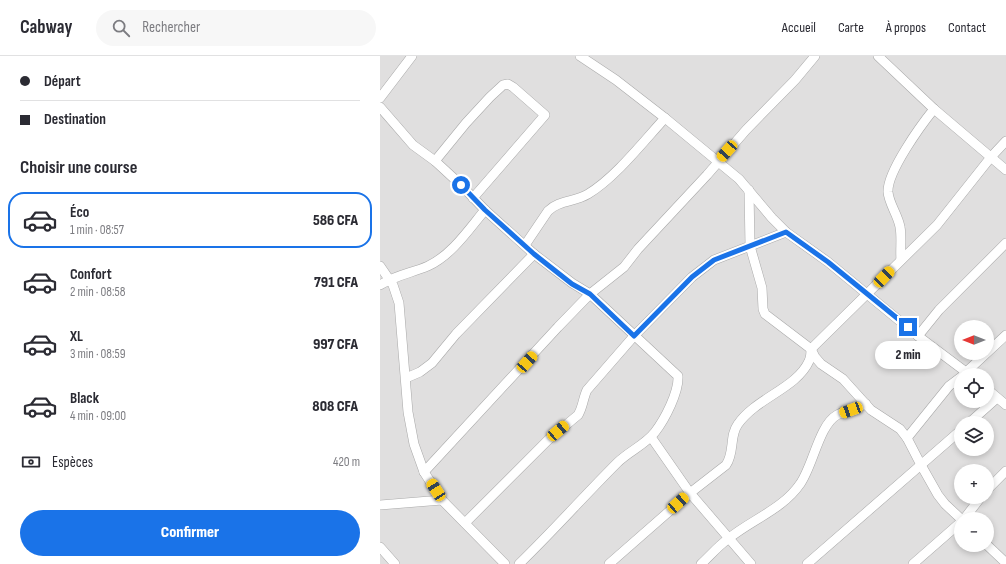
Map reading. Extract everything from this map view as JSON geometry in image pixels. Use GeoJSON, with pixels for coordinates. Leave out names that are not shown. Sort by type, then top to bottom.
{"type":"FeatureCollection","features":[{"type":"Feature","properties":{"kind":"street"},"geometry":{"type":"LineString","coordinates":[[580,56],[616,80],[739,179],[786,232],[828,262],[957,368]]}},
{"type":"Feature","properties":{"kind":"street"},"geometry":{"type":"LineString","coordinates":[[424,472],[590,294],[624,267],[638,249],[707,175],[746,130],[795,80],[815,56]]}},
{"type":"Feature","properties":{"kind":"street"},"geometry":{"type":"LineString","coordinates":[[878,56],[934,109],[1006,170]]}},
{"type":"Feature","properties":{"kind":"street"},"geometry":{"type":"LineString","coordinates":[[380,98],[410,57]]}},
{"type":"Feature","properties":{"kind":"street"},"geometry":{"type":"LineString","coordinates":[[435,161],[466,123],[503,85],[508,84],[513,87],[545,115],[473,198]]}},
{"type":"Feature","properties":{"kind":"street"},"geometry":{"type":"LineString","coordinates":[[380,107],[413,145],[435,161],[485,210],[534,254],[572,284],[590,294],[678,376],[676,393],[659,426],[651,437],[624,456],[598,481],[550,534],[519,564]]}},
{"type":"Feature","properties":{"kind":"street"},"geometry":{"type":"LineString","coordinates":[[901,260],[900,227],[889,198],[888,190],[896,166],[934,109]]}},
{"type":"Feature","properties":{"kind":"street"},"geometry":{"type":"LineString","coordinates":[[525,245],[553,206],[587,195],[600,185],[616,172],[665,118]]}},
{"type":"Feature","properties":{"kind":"street"},"geometry":{"type":"LineString","coordinates":[[609,564],[690,493],[726,465],[731,458],[732,437],[737,424],[752,408],[770,395],[785,388],[799,374],[810,360],[811,349],[937,225],[991,157],[1006,141]]}},
{"type":"Feature","properties":{"kind":"street"},"geometry":{"type":"LineString","coordinates":[[748,190],[750,246],[762,288],[763,309],[765,314],[811,349],[821,364],[843,379],[866,404],[880,416],[900,429],[907,438],[921,465],[945,504],[954,512]]}},
{"type":"Feature","properties":{"kind":"street"},"geometry":{"type":"LineString","coordinates":[[380,285],[389,279],[429,266],[444,255],[460,240],[485,210]]}},
{"type":"Feature","properties":{"kind":"street"},"geometry":{"type":"LineString","coordinates":[[465,523],[548,440],[578,415],[587,390],[634,336],[692,277],[714,260],[786,232]]}},
{"type":"Feature","properties":{"kind":"street"},"geometry":{"type":"LineString","coordinates":[[918,336],[939,310],[1006,243]]}},
{"type":"Feature","properties":{"kind":"street"},"geometry":{"type":"LineString","coordinates":[[406,378],[420,372],[432,363],[456,334],[534,254]]}},
{"type":"Feature","properties":{"kind":"street"},"geometry":{"type":"LineString","coordinates":[[380,266],[393,285],[399,303],[408,412],[414,444],[424,472],[442,500],[505,564]]}},
{"type":"Feature","properties":{"kind":"street"},"geometry":{"type":"LineString","coordinates":[[972,368],[1006,335]]}},
{"type":"Feature","properties":{"kind":"street"},"geometry":{"type":"LineString","coordinates":[[907,438],[949,386],[954,383]]}},
{"type":"Feature","properties":{"kind":"street"},"geometry":{"type":"LineString","coordinates":[[994,395],[1006,405]]}},
{"type":"Feature","properties":{"kind":"street"},"geometry":{"type":"LineString","coordinates":[[977,416],[997,398]]}},
{"type":"Feature","properties":{"kind":"street"},"geometry":{"type":"LineString","coordinates":[[701,564],[728,539],[787,499],[800,484],[810,467],[823,432],[829,423],[836,415],[866,404]]}},
{"type":"Feature","properties":{"kind":"street"},"geometry":{"type":"LineString","coordinates":[[807,564],[954,436]]}},
{"type":"Feature","properties":{"kind":"street"},"geometry":{"type":"LineString","coordinates":[[651,437],[690,493],[751,564]]}},
{"type":"Feature","properties":{"kind":"street"},"geometry":{"type":"LineString","coordinates":[[994,483],[1006,471]]}},
{"type":"Feature","properties":{"kind":"street"},"geometry":{"type":"LineString","coordinates":[[380,505],[442,500]]}},
{"type":"Feature","properties":{"kind":"street"},"geometry":{"type":"LineString","coordinates":[[969,512],[976,504]]}},
{"type":"Feature","properties":{"kind":"street"},"geometry":{"type":"LineString","coordinates":[[913,564],[954,528]]}},
{"type":"Feature","properties":{"kind":"street"},"geometry":{"type":"LineString","coordinates":[[380,547],[395,564]]}},
{"type":"Feature","properties":{"kind":"street"},"geometry":{"type":"LineString","coordinates":[[994,551],[1006,562]]}},
{"type":"Feature","properties":{"kind":"shaded area"},"geometry":{"type":"Polygon","coordinates":[[[380,56],[1006,56],[1006,564],[380,564],[380,56]]]}},
{"type":"Feature","properties":{"kind":"route"},"geometry":{"type":"LineString","coordinates":[[461,185],[485,210],[534,254],[572,284],[590,294],[634,336],[692,277],[714,260],[786,232],[828,262],[908,327]]}}]}
